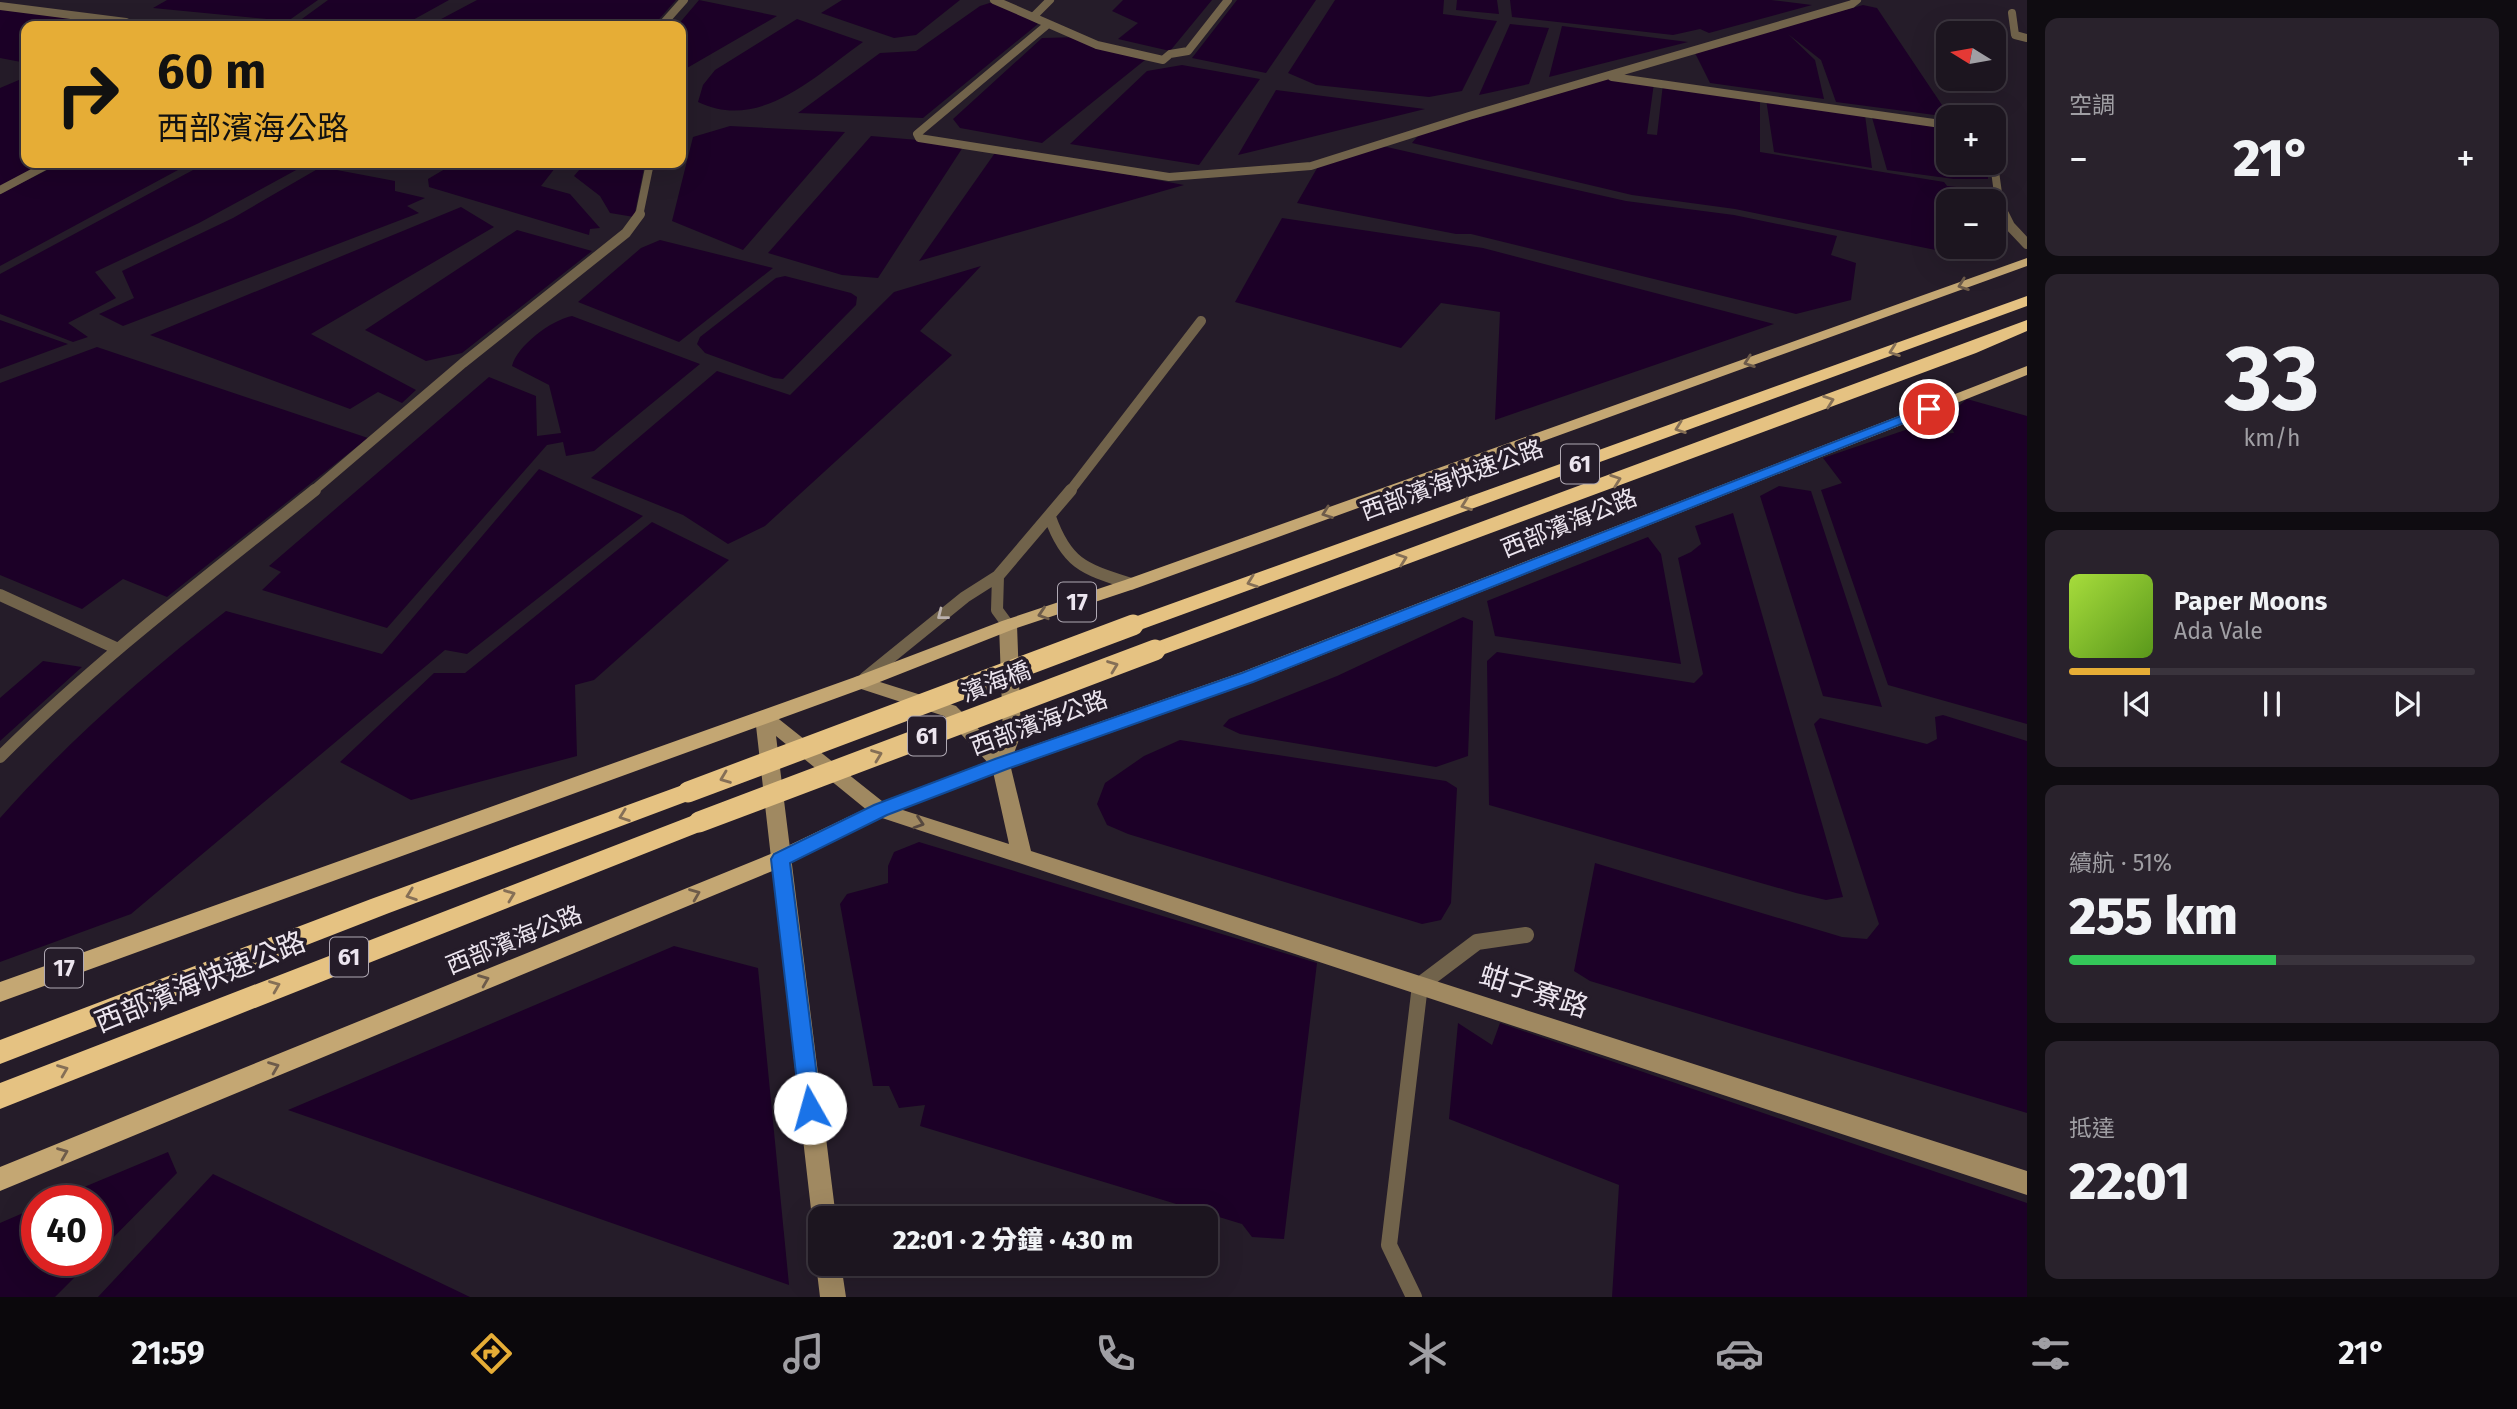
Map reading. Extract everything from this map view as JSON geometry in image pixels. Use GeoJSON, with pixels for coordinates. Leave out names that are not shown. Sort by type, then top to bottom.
{"type":"FeatureCollection","features":[{"type":"Feature","properties":{"kind":"highway","name":"西部濱海快速公路"},"geometry":{"type":"LineString","coordinates":[[1133,625],[2027,301]]}},
{"type":"Feature","properties":{"kind":"highway","name":"濱海橋"},"geometry":{"type":"LineString","coordinates":[[699,822],[1155,650],[1970,349],[2027,325]]}},
{"type":"Feature","properties":{"kind":"highway","name":"濱海橋"},"geometry":{"type":"LineString","coordinates":[[688,792],[1133,625]]}},
{"type":"Feature","properties":{"kind":"highway","name":"西部濱海快速公路"},"geometry":{"type":"LineString","coordinates":[[0,1052],[380,906],[688,792]]}},
{"type":"Feature","properties":{"kind":"highway","name":"西部濱海快速公路"},"geometry":{"type":"LineString","coordinates":[[0,1096],[699,822]]}},
{"type":"Feature","properties":{"kind":"main road","name":"17"},"geometry":{"type":"LineString","coordinates":[[0,992],[861,682],[1009,625],[1131,584],[2027,262]]}},
{"type":"Feature","properties":{"kind":"main road","name":"西部濱海公路"},"geometry":{"type":"LineString","coordinates":[[0,1179],[780,859],[880,810],[1001,764],[1248,677],[2027,370]]}},
{"type":"Feature","properties":{"kind":"street"},"geometry":{"type":"LineString","coordinates":[[1001,764],[1013,734],[1009,625]]}},
{"type":"Feature","properties":{"kind":"street"},"geometry":{"type":"LineString","coordinates":[[861,682],[950,711],[1001,764],[1023,857]]}},
{"type":"Feature","properties":{"kind":"street"},"geometry":{"type":"LineString","coordinates":[[764,717],[880,810]]}},
{"type":"Feature","properties":{"kind":"street"},"geometry":{"type":"LineString","coordinates":[[764,717],[823,1206]]}},
{"type":"Feature","properties":{"kind":"street","name":"蚶子寮路"},"geometry":{"type":"LineString","coordinates":[[880,810],[2027,1183]]}},
{"type":"Feature","properties":{"kind":"street"},"geometry":{"type":"LineString","coordinates":[[830,1276],[833,1297]]}},
{"type":"Feature","properties":{"kind":"lane"},"geometry":{"type":"LineString","coordinates":[[665,21],[684,0]]}},
{"type":"Feature","properties":{"kind":"lane"},"geometry":{"type":"LineString","coordinates":[[994,0],[1047,24],[1129,55],[1163,60],[1170,54],[1188,51],[1228,0]]}},
{"type":"Feature","properties":{"kind":"lane"},"geometry":{"type":"LineString","coordinates":[[1033,17],[1050,0]]}},
{"type":"Feature","properties":{"kind":"lane"},"geometry":{"type":"LineString","coordinates":[[1047,24],[948,110],[923,127],[917,134],[919,138],[1169,177],[1311,166],[1852,4],[1857,0]]}},
{"type":"Feature","properties":{"kind":"lane"},"geometry":{"type":"LineString","coordinates":[[0,6],[118,21]]}},
{"type":"Feature","properties":{"kind":"lane"},"geometry":{"type":"LineString","coordinates":[[2012,13],[2015,36],[2027,38]]}},
{"type":"Feature","properties":{"kind":"lane"},"geometry":{"type":"LineString","coordinates":[[1608,76],[1936,123]]}},
{"type":"Feature","properties":{"kind":"lane"},"geometry":{"type":"LineString","coordinates":[[0,190],[42,168]]}},
{"type":"Feature","properties":{"kind":"lane"},"geometry":{"type":"LineString","coordinates":[[0,757],[37,720],[118,649],[369,447],[463,363],[626,233],[639,218],[649,168]]}},
{"type":"Feature","properties":{"kind":"lane"},"geometry":{"type":"LineString","coordinates":[[1996,175],[2000,205],[2013,233],[2027,244]]}},
{"type":"Feature","properties":{"kind":"lane"},"geometry":{"type":"LineString","coordinates":[[861,682],[965,597],[998,576],[1051,517],[1201,321]]}},
{"type":"Feature","properties":{"kind":"lane"},"geometry":{"type":"LineString","coordinates":[[1051,517],[1058,542],[1075,565],[1131,584]]}},
{"type":"Feature","properties":{"kind":"lane"},"geometry":{"type":"LineString","coordinates":[[998,576],[998,610],[1009,625]]}},
{"type":"Feature","properties":{"kind":"lane"},"geometry":{"type":"LineString","coordinates":[[0,595],[118,649]]}},
{"type":"Feature","properties":{"kind":"lane"},"geometry":{"type":"LineString","coordinates":[[1414,1297],[1389,1245],[1420,985],[1477,942],[1526,935]]}},
{"type":"Feature","properties":{"kind":"shaded area"},"geometry":{"type":"Polygon","coordinates":[[[167,0],[318,0],[288,21],[153,8],[167,0]]]}},
{"type":"Feature","properties":{"kind":"shaded area"},"geometry":{"type":"Polygon","coordinates":[[[328,0],[449,0],[411,21],[299,21],[328,0]]]}},
{"type":"Feature","properties":{"kind":"shaded area"},"geometry":{"type":"Polygon","coordinates":[[[477,0],[676,0],[657,21],[437,21],[477,0]]]}},
{"type":"Feature","properties":{"kind":"shaded area"},"geometry":{"type":"Polygon","coordinates":[[[699,0],[777,16],[687,68],[686,21],[681,21],[699,0]]]}},
{"type":"Feature","properties":{"kind":"shaded area"},"geometry":{"type":"Polygon","coordinates":[[[842,0],[960,0],[916,35],[894,38],[821,13],[842,0]]]}},
{"type":"Feature","properties":{"kind":"shaded area"},"geometry":{"type":"Polygon","coordinates":[[[1123,0],[1212,0],[1170,51],[1118,39],[1138,23],[1112,11],[1123,0]]]}},
{"type":"Feature","properties":{"kind":"shaded area"},"geometry":{"type":"Polygon","coordinates":[[[1237,0],[1316,0],[1266,73],[1192,58],[1237,0]]]}},
{"type":"Feature","properties":{"kind":"shaded area"},"geometry":{"type":"Polygon","coordinates":[[[1335,0],[1444,0],[1443,14],[1497,21],[1462,91],[1429,97],[1316,85],[1288,73],[1335,0]]]}},
{"type":"Feature","properties":{"kind":"shaded area"},"geometry":{"type":"Polygon","coordinates":[[[1457,0],[1497,0],[1499,14],[1456,10],[1457,0]]]}},
{"type":"Feature","properties":{"kind":"shaded area"},"geometry":{"type":"Polygon","coordinates":[[[1510,0],[1771,0],[1812,5],[1709,33],[1700,29],[1673,35],[1512,17],[1510,0]]]}},
{"type":"Feature","properties":{"kind":"shaded area"},"geometry":{"type":"Polygon","coordinates":[[[996,1],[1038,24],[923,118],[798,113],[880,53],[916,51],[980,6],[996,1]]]}},
{"type":"Feature","properties":{"kind":"shaded area"},"geometry":{"type":"Polygon","coordinates":[[[0,5],[119,19],[21,21],[21,62],[0,58],[0,5]]]}},
{"type":"Feature","properties":{"kind":"shaded area"},"geometry":{"type":"Polygon","coordinates":[[[1863,5],[1877,8],[1942,105],[1936,105],[1936,115],[1836,102],[1821,60],[1788,34],[1815,60],[1824,99],[1710,83],[1694,51],[1863,5]]]}},
{"type":"Feature","properties":{"kind":"shaded area"},"geometry":{"type":"Polygon","coordinates":[[[797,19],[863,42],[806,84],[765,105],[743,110],[721,109],[698,102],[703,85],[715,70],[797,19]]]}},
{"type":"Feature","properties":{"kind":"shaded area"},"geometry":{"type":"Polygon","coordinates":[[[1510,24],[1549,28],[1529,84],[1479,95],[1510,24]]]}},
{"type":"Feature","properties":{"kind":"shaded area"},"geometry":{"type":"Polygon","coordinates":[[[1562,26],[1688,42],[1549,77],[1562,26]]]}},
{"type":"Feature","properties":{"kind":"shaded area"},"geometry":{"type":"Polygon","coordinates":[[[1081,37],[1145,60],[1042,143],[960,128],[953,119],[1042,38],[1081,37]]]}},
{"type":"Feature","properties":{"kind":"shaded area"},"geometry":{"type":"Polygon","coordinates":[[[1182,65],[1260,79],[1199,165],[1070,144],[1147,71],[1182,65]]]}},
{"type":"Feature","properties":{"kind":"shaded area"},"geometry":{"type":"Polygon","coordinates":[[[1608,76],[1654,83],[1647,134],[1657,135],[1663,84],[1760,98],[1760,152],[1975,189],[1936,189],[1936,250],[1735,209],[1632,195],[1412,143],[1421,132],[1503,111],[1608,76]]]}},
{"type":"Feature","properties":{"kind":"shaded area"},"geometry":{"type":"Polygon","coordinates":[[[21,79],[21,168],[34,168],[0,186],[0,88],[21,79]]]}},
{"type":"Feature","properties":{"kind":"shaded area"},"geometry":{"type":"Polygon","coordinates":[[[1276,90],[1425,109],[1238,155],[1276,90]]]}},
{"type":"Feature","properties":{"kind":"shaded area"},"geometry":{"type":"Polygon","coordinates":[[[1766,99],[1865,115],[1872,168],[1774,152],[1766,99]]]}},
{"type":"Feature","properties":{"kind":"shaded area"},"geometry":{"type":"Polygon","coordinates":[[[1871,114],[1936,124],[1936,175],[1988,175],[1988,179],[1954,179],[1887,170],[1871,114]]]}},
{"type":"Feature","properties":{"kind":"shaded area"},"geometry":{"type":"Polygon","coordinates":[[[730,126],[845,132],[743,250],[672,221],[693,137],[730,126]]]}},
{"type":"Feature","properties":{"kind":"shaded area"},"geometry":{"type":"Polygon","coordinates":[[[871,136],[965,144],[878,278],[842,275],[768,253],[871,136]]]}},
{"type":"Feature","properties":{"kind":"shaded area"},"geometry":{"type":"Polygon","coordinates":[[[1378,145],[1626,201],[1734,215],[1837,236],[1831,255],[1856,263],[1851,300],[1796,314],[1471,234],[1456,234],[1297,203],[1320,163],[1378,145]]]}},
{"type":"Feature","properties":{"kind":"shaded area"},"geometry":{"type":"Polygon","coordinates":[[[997,150],[1184,185],[919,261],[997,150]]]}},
{"type":"Feature","properties":{"kind":"shaded area"},"geometry":{"type":"Polygon","coordinates":[[[51,168],[182,168],[0,266],[0,194],[51,168]]]}},
{"type":"Feature","properties":{"kind":"shaded area"},"geometry":{"type":"Polygon","coordinates":[[[197,168],[300,168],[199,223],[95,272],[116,298],[68,323],[88,337],[73,342],[0,314],[0,274],[197,168]]]}},
{"type":"Feature","properties":{"kind":"shaded area"},"geometry":{"type":"Polygon","coordinates":[[[319,168],[395,181],[395,191],[425,198],[407,206],[419,213],[123,326],[99,314],[134,298],[122,271],[233,218],[319,168]]]}},
{"type":"Feature","properties":{"kind":"shaded area"},"geometry":{"type":"Polygon","coordinates":[[[447,168],[555,168],[541,186],[570,194],[600,228],[590,229],[589,235],[429,187],[428,179],[447,168]]]}},
{"type":"Feature","properties":{"kind":"shaded area"},"geometry":{"type":"Polygon","coordinates":[[[581,168],[644,168],[634,217],[610,213],[600,196],[574,176],[581,168]]]}},
{"type":"Feature","properties":{"kind":"shaded area"},"geometry":{"type":"Polygon","coordinates":[[[461,207],[494,227],[311,334],[416,390],[402,403],[378,392],[350,409],[150,335],[461,207]]]}},
{"type":"Feature","properties":{"kind":"shaded area"},"geometry":{"type":"Polygon","coordinates":[[[1282,218],[1483,248],[1774,324],[1495,420],[1500,312],[1441,303],[1401,348],[1235,302],[1282,218]]]}},
{"type":"Feature","properties":{"kind":"shaded area"},"geometry":{"type":"Polygon","coordinates":[[[517,230],[592,251],[462,353],[426,361],[365,330],[517,230]]]}},
{"type":"Feature","properties":{"kind":"shaded area"},"geometry":{"type":"Polygon","coordinates":[[[660,240],[773,268],[679,342],[578,302],[641,248],[660,240]]]}},
{"type":"Feature","properties":{"kind":"shaded area"},"geometry":{"type":"Polygon","coordinates":[[[981,266],[920,331],[952,355],[765,526],[728,544],[683,515],[591,478],[717,371],[790,395],[894,292],[981,266]]]}},
{"type":"Feature","properties":{"kind":"shaded area"},"geometry":{"type":"Polygon","coordinates":[[[785,276],[851,293],[857,297],[856,305],[783,379],[705,353],[697,344],[700,337],[776,278],[785,276]]]}},
{"type":"Feature","properties":{"kind":"shaded area"},"geometry":{"type":"Polygon","coordinates":[[[572,316],[700,364],[594,451],[566,456],[563,442],[547,445],[387,628],[262,590],[281,572],[269,566],[489,377],[536,396],[537,436],[561,433],[549,385],[512,366],[521,350],[536,335],[554,323],[572,316]]]}},
{"type":"Feature","properties":{"kind":"shaded area"},"geometry":{"type":"Polygon","coordinates":[[[0,320],[68,344],[0,369],[0,320]]]}},
{"type":"Feature","properties":{"kind":"shaded area"},"geometry":{"type":"Polygon","coordinates":[[[97,347],[368,438],[167,597],[123,579],[82,609],[0,575],[0,383],[97,347]]]}},
{"type":"Feature","properties":{"kind":"shaded area"},"geometry":{"type":"Polygon","coordinates":[[[1967,399],[2027,416],[2027,724],[1888,685],[1821,490],[1842,483],[1823,458],[1923,424],[1937,434],[1954,433],[1947,416],[1967,399]]]}},
{"type":"Feature","properties":{"kind":"shaded area"},"geometry":{"type":"Polygon","coordinates":[[[539,469],[643,516],[467,654],[445,650],[131,914],[0,962],[0,818],[108,709],[226,611],[382,654],[539,469]]]}},
{"type":"Feature","properties":{"kind":"shaded area"},"geometry":{"type":"Polygon","coordinates":[[[1779,486],[1811,491],[1882,707],[1823,696],[1760,496],[1779,486]]]}},
{"type":"Feature","properties":{"kind":"shaded area"},"geometry":{"type":"Polygon","coordinates":[[[1733,513],[1843,897],[1826,900],[1796,893],[1489,805],[1487,661],[1497,652],[1694,683],[1703,674],[1678,558],[1701,544],[1695,526],[1733,513]]]}},
{"type":"Feature","properties":{"kind":"shaded area"},"geometry":{"type":"Polygon","coordinates":[[[652,522],[729,560],[594,680],[575,685],[577,756],[411,800],[340,762],[434,673],[465,673],[652,522]]]}},
{"type":"Feature","properties":{"kind":"shaded area"},"geometry":{"type":"Polygon","coordinates":[[[1648,537],[1661,554],[1681,664],[1495,636],[1487,601],[1648,537]]]}},
{"type":"Feature","properties":{"kind":"shaded area"},"geometry":{"type":"Polygon","coordinates":[[[1463,617],[1473,621],[1468,756],[1436,767],[1240,734],[1223,726],[1229,719],[1337,676],[1463,617]]]}},
{"type":"Feature","properties":{"kind":"shaded area"},"geometry":{"type":"Polygon","coordinates":[[[43,661],[82,667],[0,741],[0,698],[43,661]]]}},
{"type":"Feature","properties":{"kind":"shaded area"},"geometry":{"type":"Polygon","coordinates":[[[1943,715],[2027,741],[2027,1113],[1590,981],[1574,971],[1595,863],[1842,937],[1867,939],[1879,924],[1814,724],[1820,718],[1927,744],[1937,739],[1935,717],[1943,715]]]}},
{"type":"Feature","properties":{"kind":"shaded area"},"geometry":{"type":"Polygon","coordinates":[[[1180,740],[1446,781],[1457,788],[1451,903],[1441,920],[1422,924],[1128,834],[1107,825],[1097,804],[1105,783],[1144,756],[1180,740]]]}},
{"type":"Feature","properties":{"kind":"shaded area"},"geometry":{"type":"Polygon","coordinates":[[[919,842],[1317,963],[1284,1239],[1252,1237],[1242,1224],[1218,1217],[1218,1206],[1183,1206],[920,1126],[925,1105],[899,1108],[889,1086],[873,1086],[840,904],[847,894],[888,883],[888,866],[894,852],[919,842]]]}},
{"type":"Feature","properties":{"kind":"shaded area"},"geometry":{"type":"Polygon","coordinates":[[[674,946],[758,968],[789,1285],[288,1110],[674,946]]]}},
{"type":"Feature","properties":{"kind":"shaded area"},"geometry":{"type":"Polygon","coordinates":[[[1458,1023],[1492,1045],[1500,1023],[2027,1203],[2027,1297],[1612,1297],[1619,1185],[1449,1119],[1458,1023]]]}},
{"type":"Feature","properties":{"kind":"shaded area"},"geometry":{"type":"Polygon","coordinates":[[[168,1152],[177,1173],[112,1239],[112,1185],[89,1185],[168,1152]]]}},
{"type":"Feature","properties":{"kind":"shaded area"},"geometry":{"type":"Polygon","coordinates":[[[213,1174],[470,1297],[98,1297],[213,1174]]]}},
{"type":"Feature","properties":{"kind":"shaded area"},"geometry":{"type":"Polygon","coordinates":[[[21,1214],[21,1276],[76,1276],[55,1297],[0,1297],[0,1223],[21,1214]]]}},
{"type":"Feature","properties":{"kind":"route"},"geometry":{"type":"LineString","coordinates":[[810,1108],[780,859],[880,810],[1001,764],[1248,677],[1929,409]]}}]}
